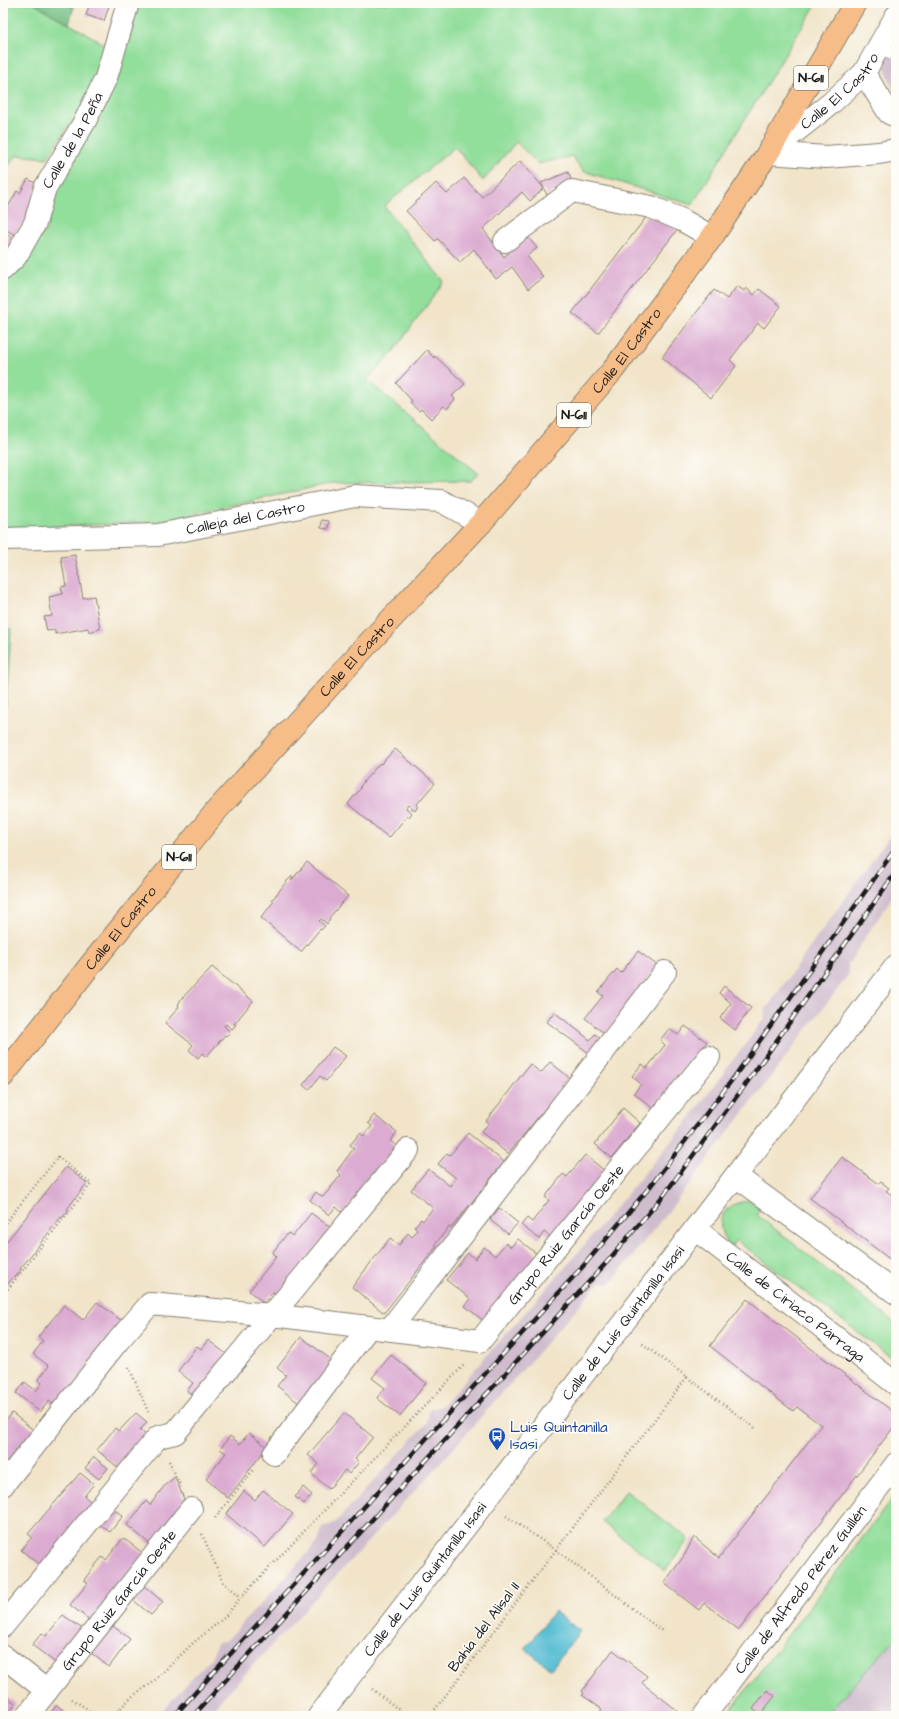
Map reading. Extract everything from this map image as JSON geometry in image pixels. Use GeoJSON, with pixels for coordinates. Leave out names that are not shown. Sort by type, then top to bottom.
{"type":"FeatureCollection","features":[{"type":"Feature","properties":{"kind":"highway","name":"Calle El Castro"},"geometry":{"type":"LineString","coordinates":[[3,1076],[92,963],[217,810],[365,647],[481,523],[612,370],[712,237],[768,153],[855,3]]}},
{"type":"Feature","properties":{"kind":"street","name":"Calle de la Peña"},"geometry":{"type":"LineString","coordinates":[[3,269],[16,256],[35,223],[45,188],[85,121],[106,78],[128,3]]}},
{"type":"Feature","properties":{"kind":"street","name":"Calle El Castro"},"geometry":{"type":"LineString","coordinates":[[768,153],[830,104],[887,51],[896,16]]}},
{"type":"Feature","properties":{"kind":"street"},"geometry":{"type":"LineString","coordinates":[[864,73],[893,114]]}},
{"type":"Feature","properties":{"kind":"street"},"geometry":{"type":"LineString","coordinates":[[768,153],[826,157],[879,153],[896,150]]}},
{"type":"Feature","properties":{"kind":"street"},"geometry":{"type":"LineString","coordinates":[[504,241],[572,191],[651,207],[682,220],[712,237]]}},
{"type":"Feature","properties":{"kind":"street","name":"Calleja del Castro"},"geometry":{"type":"LineString","coordinates":[[3,539],[158,535],[355,496],[441,501],[481,523]]}},
{"type":"Feature","properties":{"kind":"street","name":"Calle de Luis Quintanilla Isasi"},"geometry":{"type":"LineString","coordinates":[[319,1716],[736,1176],[896,966]]}},
{"type":"Feature","properties":{"kind":"street"},"geometry":{"type":"LineString","coordinates":[[274,1454],[379,1328],[665,972]]}},
{"type":"Feature","properties":{"kind":"street","name":"Grupo Ruiz García Oeste"},"geometry":{"type":"LineString","coordinates":[[480,1341],[709,1057]]}},
{"type":"Feature","properties":{"kind":"street"},"geometry":{"type":"LineString","coordinates":[[7,1612],[158,1437],[175,1433],[408,1150]]}},
{"type":"Feature","properties":{"kind":"street"},"geometry":{"type":"LineString","coordinates":[[736,1176],[896,1293]]}},
{"type":"Feature","properties":{"kind":"street","name":"Calle de Ciriaco Párraga"},"geometry":{"type":"LineString","coordinates":[[695,1229],[896,1384]]}},
{"type":"Feature","properties":{"kind":"street"},"geometry":{"type":"LineString","coordinates":[[3,1485],[118,1341],[150,1304],[272,1315],[480,1341]]}},
{"type":"Feature","properties":{"kind":"street","name":"Calle de Alfredo Pérez Guillén"},"geometry":{"type":"LineString","coordinates":[[704,1716],[896,1464]]}},
{"type":"Feature","properties":{"kind":"street","name":"Grupo Ruiz García Oeste"},"geometry":{"type":"LineString","coordinates":[[27,1716],[191,1509]]}},
{"type":"Feature","properties":{"kind":"street"},"geometry":{"type":"LineString","coordinates":[[3,1656],[49,1688]]}},
{"type":"Feature","properties":{"kind":"path"},"geometry":{"type":"LineString","coordinates":[[3,1226],[58,1157],[91,1184],[3,1295]]}},
{"type":"Feature","properties":{"kind":"path"},"geometry":{"type":"LineString","coordinates":[[118,1341],[158,1437]]}},
{"type":"Feature","properties":{"kind":"path"},"geometry":{"type":"LineString","coordinates":[[112,1716],[133,1696],[152,1683],[192,1644],[225,1617],[242,1597],[349,1484],[472,1357],[480,1341]]}},
{"type":"Feature","properties":{"kind":"path"},"geometry":{"type":"LineString","coordinates":[[640,1342],[755,1428]]}},
{"type":"Feature","properties":{"kind":"path","name":"Bahía del Alisal II"},"geometry":{"type":"LineString","coordinates":[[430,1716],[687,1377]]}},
{"type":"Feature","properties":{"kind":"path"},"geometry":{"type":"LineString","coordinates":[[211,1522],[259,1462],[274,1454]]}},
{"type":"Feature","properties":{"kind":"path"},"geometry":{"type":"LineString","coordinates":[[506,1516],[556,1550],[662,1631]]}},
{"type":"Feature","properties":{"kind":"path","name":"Grupo Ruiz García Oeste"},"geometry":{"type":"LineString","coordinates":[[202,1534],[207,1528]]}},
{"type":"Feature","properties":{"kind":"path"},"geometry":{"type":"LineString","coordinates":[[49,1688],[98,1716]]}},
{"type":"Feature","properties":{"kind":"path"},"geometry":{"type":"LineString","coordinates":[[372,1689],[407,1716]]}},
{"type":"Feature","properties":{"kind":"shaded area"},"geometry":{"type":"Polygon","coordinates":[[[896,38],[896,92],[893,89],[883,63],[896,38]]]}},
{"type":"Feature","properties":{"kind":"shaded area"},"geometry":{"type":"Polygon","coordinates":[[[896,827],[896,891],[848,964],[849,974],[671,1208],[609,1285],[600,1282],[436,1468],[206,1716],[157,1716],[211,1658],[217,1643],[227,1640],[318,1542],[323,1526],[334,1524],[427,1423],[429,1410],[442,1406],[569,1263],[633,1187],[686,1123],[764,1019],[766,1009],[896,827]]]}},
{"type":"Feature","properties":{"kind":"shaded area"},"geometry":{"type":"Polygon","coordinates":[[[896,1638],[896,1716],[825,1716],[827,1712],[896,1638]]]}},
{"type":"Feature","properties":{"kind":"green space"},"geometry":{"type":"Polygon","coordinates":[[[3,3],[33,3],[108,46],[89,102],[68,127],[47,158],[17,155],[3,172],[3,3]]]}},
{"type":"Feature","properties":{"kind":"green space"},"geometry":{"type":"Polygon","coordinates":[[[33,3],[75,3],[69,24],[33,3]]]}},
{"type":"Feature","properties":{"kind":"green space"},"geometry":{"type":"Polygon","coordinates":[[[133,3],[817,3],[692,205],[583,171],[572,156],[538,164],[516,142],[483,181],[455,147],[384,206],[444,282],[393,352],[367,380],[478,473],[471,481],[333,483],[156,522],[3,529],[3,284],[47,228],[55,191],[133,3]]]}},
{"type":"Feature","properties":{"kind":"green space"},"geometry":{"type":"Polygon","coordinates":[[[3,628],[11,629],[6,706],[3,705],[3,628]]]}},
{"type":"Feature","properties":{"kind":"green space"},"geometry":{"type":"Polygon","coordinates":[[[748,1201],[754,1202],[761,1207],[757,1215],[896,1324],[896,1361],[736,1240],[731,1247],[725,1240],[722,1232],[722,1218],[725,1211],[731,1206],[748,1201]]]}},
{"type":"Feature","properties":{"kind":"green space"},"geometry":{"type":"Polygon","coordinates":[[[626,1491],[689,1539],[665,1571],[602,1522],[626,1491]]]}},
{"type":"Feature","properties":{"kind":"green space"},"geometry":{"type":"Polygon","coordinates":[[[896,1494],[896,1638],[825,1716],[726,1716],[896,1494]]]}},
{"type":"Feature","properties":{"kind":"water"},"geometry":{"type":"Polygon","coordinates":[[[554,1611],[580,1631],[551,1669],[525,1649],[554,1611]]]}},
{"type":"Feature","properties":{"kind":"building"},"geometry":{"type":"Polygon","coordinates":[[[90,3],[110,3],[104,21],[86,15],[90,3]]]}},
{"type":"Feature","properties":{"kind":"building"},"geometry":{"type":"Polygon","coordinates":[[[520,161],[544,188],[530,201],[522,192],[483,229],[504,257],[527,236],[537,248],[527,256],[543,277],[528,289],[512,267],[496,279],[474,249],[460,262],[438,239],[435,241],[406,211],[436,183],[447,194],[464,178],[482,197],[520,161]]]}},
{"type":"Feature","properties":{"kind":"building"},"geometry":{"type":"Polygon","coordinates":[[[568,172],[572,181],[547,195],[541,183],[568,172]]]}},
{"type":"Feature","properties":{"kind":"building"},"geometry":{"type":"Polygon","coordinates":[[[28,179],[37,184],[26,226],[22,224],[15,235],[3,228],[3,216],[17,191],[20,193],[28,179]]]}},
{"type":"Feature","properties":{"kind":"building"},"geometry":{"type":"Polygon","coordinates":[[[651,211],[677,230],[598,333],[572,313],[651,211]]]}},
{"type":"Feature","properties":{"kind":"building"},"geometry":{"type":"Polygon","coordinates":[[[3,231],[16,241],[7,253],[3,250],[3,231]]]}},
{"type":"Feature","properties":{"kind":"building"},"geometry":{"type":"Polygon","coordinates":[[[737,286],[744,291],[746,288],[754,295],[759,289],[781,306],[764,328],[758,323],[730,360],[736,366],[711,398],[662,357],[714,290],[727,299],[737,286]]]}},
{"type":"Feature","properties":{"kind":"building"},"geometry":{"type":"Polygon","coordinates":[[[427,350],[434,358],[435,356],[465,384],[452,396],[455,399],[447,409],[444,406],[431,419],[421,409],[419,411],[410,403],[412,401],[396,383],[427,350]]]}},
{"type":"Feature","properties":{"kind":"building"},"geometry":{"type":"Polygon","coordinates":[[[322,520],[329,521],[328,529],[321,528],[322,520]]]}},
{"type":"Feature","properties":{"kind":"building"},"geometry":{"type":"Polygon","coordinates":[[[75,555],[83,598],[94,596],[100,629],[89,632],[88,628],[55,634],[55,630],[47,631],[44,617],[52,616],[49,597],[63,594],[61,587],[66,586],[61,557],[75,555]]]}},
{"type":"Feature","properties":{"kind":"building"},"geometry":{"type":"Polygon","coordinates":[[[395,749],[435,783],[416,805],[418,806],[415,811],[408,805],[406,808],[412,813],[409,817],[407,816],[389,838],[348,804],[361,788],[360,787],[364,781],[395,749]]]}},
{"type":"Feature","properties":{"kind":"building"},"geometry":{"type":"Polygon","coordinates":[[[307,862],[348,896],[329,918],[330,919],[327,924],[321,919],[319,921],[325,926],[321,930],[320,929],[301,952],[261,918],[274,901],[272,900],[287,881],[292,876],[291,881],[307,862]]]}},
{"type":"Feature","properties":{"kind":"building"},"geometry":{"type":"Polygon","coordinates":[[[638,951],[658,966],[605,1034],[585,1018],[603,996],[598,992],[617,969],[621,973],[638,951]]]}},
{"type":"Feature","properties":{"kind":"building"},"geometry":{"type":"Polygon","coordinates":[[[212,967],[253,1001],[234,1024],[236,1025],[232,1029],[226,1024],[224,1026],[230,1032],[227,1036],[225,1035],[206,1057],[202,1053],[198,1058],[189,1050],[193,1045],[165,1023],[179,1007],[178,1005],[181,999],[212,967]]]}},
{"type":"Feature","properties":{"kind":"building"},"geometry":{"type":"Polygon","coordinates":[[[724,986],[751,1008],[735,1030],[720,1018],[731,1003],[719,993],[724,986]]]}},
{"type":"Feature","properties":{"kind":"building"},"geometry":{"type":"Polygon","coordinates":[[[554,1012],[590,1040],[595,1034],[601,1039],[589,1053],[547,1022],[554,1012]]]}},
{"type":"Feature","properties":{"kind":"building"},"geometry":{"type":"Polygon","coordinates":[[[685,1026],[707,1042],[654,1109],[634,1093],[641,1084],[632,1076],[642,1064],[647,1068],[665,1045],[660,1040],[669,1029],[678,1035],[685,1026]]]}},
{"type":"Feature","properties":{"kind":"building"},"geometry":{"type":"Polygon","coordinates":[[[333,1047],[346,1056],[326,1081],[320,1076],[309,1090],[303,1085],[333,1047]]]}},
{"type":"Feature","properties":{"kind":"building"},"geometry":{"type":"Polygon","coordinates":[[[550,1062],[570,1078],[508,1154],[481,1132],[489,1123],[486,1121],[530,1064],[541,1073],[550,1062]]]}},
{"type":"Feature","properties":{"kind":"building"},"geometry":{"type":"Polygon","coordinates":[[[623,1108],[640,1123],[612,1158],[595,1144],[623,1108]]]}},
{"type":"Feature","properties":{"kind":"building"},"geometry":{"type":"Polygon","coordinates":[[[374,1115],[397,1132],[390,1141],[397,1146],[343,1213],[336,1207],[329,1215],[310,1200],[316,1192],[323,1197],[341,1175],[337,1171],[354,1148],[350,1145],[360,1133],[364,1136],[372,1126],[368,1123],[374,1115]]]}},
{"type":"Feature","properties":{"kind":"building"},"geometry":{"type":"Polygon","coordinates":[[[468,1133],[504,1162],[451,1228],[449,1227],[435,1244],[437,1246],[384,1313],[352,1287],[390,1238],[399,1245],[408,1233],[412,1237],[417,1230],[414,1227],[421,1219],[423,1221],[433,1208],[411,1190],[428,1169],[450,1186],[456,1178],[438,1164],[447,1153],[450,1155],[468,1133]]]}},
{"type":"Feature","properties":{"kind":"building"},"geometry":{"type":"Polygon","coordinates":[[[585,1155],[605,1171],[552,1238],[544,1232],[539,1239],[521,1225],[527,1218],[532,1222],[549,1200],[545,1197],[563,1174],[567,1177],[585,1155]]]}},
{"type":"Feature","properties":{"kind":"building"},"geometry":{"type":"Polygon","coordinates":[[[842,1157],[879,1184],[881,1182],[889,1188],[886,1191],[896,1198],[896,1264],[810,1198],[842,1157]]]}},
{"type":"Feature","properties":{"kind":"building"},"geometry":{"type":"Polygon","coordinates":[[[66,1167],[87,1183],[67,1209],[68,1211],[62,1218],[61,1217],[20,1269],[21,1270],[18,1274],[15,1277],[14,1276],[3,1290],[3,1246],[66,1167]]]}},
{"type":"Feature","properties":{"kind":"building"},"geometry":{"type":"Polygon","coordinates":[[[499,1208],[518,1223],[508,1234],[490,1220],[499,1208]]]}},
{"type":"Feature","properties":{"kind":"building"},"geometry":{"type":"Polygon","coordinates":[[[311,1213],[331,1228],[278,1295],[273,1292],[264,1303],[249,1291],[276,1257],[272,1253],[288,1233],[293,1236],[311,1213]]]}},
{"type":"Feature","properties":{"kind":"building"},"geometry":{"type":"Polygon","coordinates":[[[518,1239],[538,1255],[485,1322],[465,1306],[471,1299],[446,1280],[468,1253],[475,1259],[484,1247],[495,1256],[506,1243],[511,1247],[518,1239]]]}},
{"type":"Feature","properties":{"kind":"building"},"geometry":{"type":"Polygon","coordinates":[[[747,1299],[896,1414],[896,1424],[739,1630],[704,1603],[699,1610],[664,1583],[684,1556],[694,1537],[719,1558],[821,1425],[797,1407],[793,1411],[710,1346],[747,1299]]]}},
{"type":"Feature","properties":{"kind":"building"},"geometry":{"type":"Polygon","coordinates":[[[97,1302],[123,1322],[56,1407],[49,1401],[40,1412],[16,1393],[25,1382],[36,1391],[42,1383],[38,1380],[49,1366],[33,1354],[43,1341],[38,1337],[64,1305],[83,1320],[97,1302]]]}},
{"type":"Feature","properties":{"kind":"building"},"geometry":{"type":"Polygon","coordinates":[[[301,1337],[333,1361],[300,1404],[277,1386],[286,1375],[277,1368],[301,1337]]]}},
{"type":"Feature","properties":{"kind":"building"},"geometry":{"type":"Polygon","coordinates":[[[208,1340],[229,1356],[196,1398],[187,1391],[193,1383],[178,1371],[197,1346],[201,1349],[208,1340]]]}},
{"type":"Feature","properties":{"kind":"building"},"geometry":{"type":"Polygon","coordinates":[[[391,1355],[426,1383],[400,1416],[377,1398],[385,1388],[372,1378],[391,1355]]]}},
{"type":"Feature","properties":{"kind":"building"},"geometry":{"type":"Polygon","coordinates":[[[12,1413],[36,1432],[3,1474],[3,1424],[12,1413]]]}},
{"type":"Feature","properties":{"kind":"building"},"geometry":{"type":"Polygon","coordinates":[[[136,1413],[147,1422],[140,1430],[148,1437],[121,1470],[97,1450],[115,1428],[119,1431],[136,1413]]]}},
{"type":"Feature","properties":{"kind":"building"},"geometry":{"type":"Polygon","coordinates":[[[344,1413],[373,1437],[355,1459],[359,1462],[349,1474],[345,1470],[329,1489],[311,1473],[319,1464],[308,1455],[344,1413]]]}},
{"type":"Feature","properties":{"kind":"building"},"geometry":{"type":"Polygon","coordinates":[[[249,1433],[267,1447],[228,1498],[206,1479],[226,1453],[220,1449],[230,1436],[240,1444],[249,1433]]]}},
{"type":"Feature","properties":{"kind":"building"},"geometry":{"type":"Polygon","coordinates":[[[94,1457],[108,1468],[99,1479],[85,1468],[94,1457]]]}},
{"type":"Feature","properties":{"kind":"building"},"geometry":{"type":"Polygon","coordinates":[[[80,1473],[94,1484],[84,1496],[94,1504],[43,1568],[21,1550],[32,1537],[28,1534],[80,1473]]]}},
{"type":"Feature","properties":{"kind":"building"},"geometry":{"type":"Polygon","coordinates":[[[175,1477],[184,1499],[177,1509],[178,1510],[151,1545],[127,1525],[146,1501],[150,1505],[165,1485],[175,1477]]]}},
{"type":"Feature","properties":{"kind":"building"},"geometry":{"type":"Polygon","coordinates":[[[303,1487],[312,1495],[304,1504],[295,1497],[303,1487]]]}},
{"type":"Feature","properties":{"kind":"building"},"geometry":{"type":"Polygon","coordinates":[[[263,1490],[293,1514],[265,1547],[226,1514],[244,1491],[255,1500],[263,1490]]]}},
{"type":"Feature","properties":{"kind":"building"},"geometry":{"type":"Polygon","coordinates":[[[111,1507],[123,1516],[110,1532],[98,1523],[111,1507]]]}},
{"type":"Feature","properties":{"kind":"building"},"geometry":{"type":"Polygon","coordinates":[[[123,1538],[144,1554],[91,1621],[70,1605],[88,1583],[84,1580],[93,1568],[102,1557],[106,1560],[123,1538]]]}},
{"type":"Feature","properties":{"kind":"building"},"geometry":{"type":"Polygon","coordinates":[[[143,1585],[163,1602],[151,1615],[132,1599],[143,1585]]]}},
{"type":"Feature","properties":{"kind":"building"},"geometry":{"type":"Polygon","coordinates":[[[63,1615],[84,1630],[57,1664],[32,1645],[42,1633],[46,1636],[63,1615]]]}},
{"type":"Feature","properties":{"kind":"building"},"geometry":{"type":"Polygon","coordinates":[[[109,1623],[130,1639],[109,1667],[90,1652],[109,1623]]]}},
{"type":"Feature","properties":{"kind":"building"},"geometry":{"type":"Polygon","coordinates":[[[613,1650],[647,1676],[642,1683],[677,1710],[672,1716],[597,1716],[602,1709],[582,1695],[584,1693],[582,1691],[613,1650]]]}},
{"type":"Feature","properties":{"kind":"building"},"geometry":{"type":"Polygon","coordinates":[[[767,1690],[775,1696],[760,1715],[753,1709],[767,1690]]]}},
{"type":"Feature","properties":{"kind":"building"},"geometry":{"type":"Polygon","coordinates":[[[3,1694],[16,1704],[9,1712],[14,1716],[3,1716],[3,1694]]]}},
{"type":"Feature","properties":{"kind":"building"},"geometry":{"type":"Polygon","coordinates":[[[57,1705],[70,1716],[48,1716],[57,1705]]]}},
{"type":"Feature","properties":{"kind":"railway"},"geometry":{"type":"LineString","coordinates":[[174,1716],[585,1264],[649,1188],[732,1080],[896,848]]}},
{"type":"Feature","properties":{"kind":"railway"},"geometry":{"type":"LineString","coordinates":[[193,1716],[607,1262],[663,1196],[743,1088],[896,872]]}},
{"type":"Feature","properties":{"kind":"place","name":"Luis Quintanilla Isasi"},"geometry":{"type":"Point","coordinates":[497,1451]}}]}
